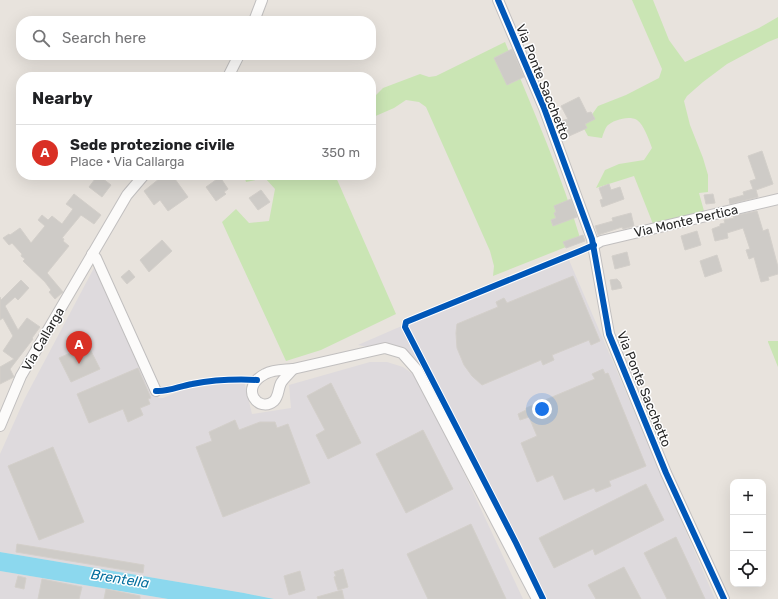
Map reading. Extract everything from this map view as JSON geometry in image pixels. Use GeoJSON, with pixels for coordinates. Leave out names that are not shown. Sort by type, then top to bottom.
{"type":"FeatureCollection","features":[{"type":"Feature","properties":{"kind":"street"},"geometry":{"type":"LineString","coordinates":[[256,16],[262,0]]}},
{"type":"Feature","properties":{"kind":"street","name":"Via Ponte Sacchetto"},"geometry":{"type":"LineString","coordinates":[[498,0],[544,108],[594,244],[609,334],[666,473],[724,599]]}},
{"type":"Feature","properties":{"kind":"street"},"geometry":{"type":"LineString","coordinates":[[230,72],[236,60]]}},
{"type":"Feature","properties":{"kind":"street","name":"Via Callarga"},"geometry":{"type":"LineString","coordinates":[[0,426],[21,376],[127,195],[140,180]]}},
{"type":"Feature","properties":{"kind":"street","name":"Via Monte Pertica"},"geometry":{"type":"LineString","coordinates":[[594,244],[601,241],[778,199]]}},
{"type":"Feature","properties":{"kind":"street"},"geometry":{"type":"LineString","coordinates":[[92,254],[96,258],[156,391]]}},
{"type":"Feature","properties":{"kind":"street"},"geometry":{"type":"LineString","coordinates":[[293,369],[385,348],[402,353],[417,370],[537,599]]}},
{"type":"Feature","properties":{"kind":"shaded area"},"geometry":{"type":"Polygon","coordinates":[[[569,260],[715,599],[537,599],[433,377],[426,368],[409,355],[358,345],[569,260]]]}},
{"type":"Feature","properties":{"kind":"shaded area"},"geometry":{"type":"Polygon","coordinates":[[[95,266],[150,392],[159,398],[163,398],[185,389],[244,381],[252,414],[291,408],[289,385],[370,362],[387,362],[403,367],[410,372],[417,378],[426,392],[523,599],[274,599],[0,552],[0,454],[25,398],[95,266]]]}},
{"type":"Feature","properties":{"kind":"shaded area"},"geometry":{"type":"Polygon","coordinates":[[[0,571],[168,599],[0,599],[0,571]]]}},
{"type":"Feature","properties":{"kind":"green space"},"geometry":{"type":"Polygon","coordinates":[[[632,0],[653,0],[669,40],[685,62],[759,28],[778,17],[778,38],[727,64],[687,96],[684,101],[690,125],[708,175],[708,192],[699,193],[704,211],[653,224],[634,176],[596,188],[605,170],[619,164],[644,160],[652,148],[640,122],[630,118],[617,120],[607,126],[602,138],[588,136],[583,127],[598,106],[626,95],[659,78],[662,69],[632,0]]]}},
{"type":"Feature","properties":{"kind":"green space"},"geometry":{"type":"Polygon","coordinates":[[[505,42],[555,165],[581,241],[493,276],[494,266],[490,251],[426,107],[419,102],[406,100],[394,108],[376,116],[376,95],[383,88],[420,74],[429,77],[436,76],[505,42]]]}},
{"type":"Feature","properties":{"kind":"green space"},"geometry":{"type":"Polygon","coordinates":[[[245,180],[256,180],[246,182],[245,180]]]}},
{"type":"Feature","properties":{"kind":"green space"},"geometry":{"type":"Polygon","coordinates":[[[267,180],[337,180],[396,314],[321,350],[286,361],[222,222],[236,209],[249,223],[269,221],[275,189],[267,180]]]}},
{"type":"Feature","properties":{"kind":"green space"},"geometry":{"type":"Polygon","coordinates":[[[778,341],[778,367],[768,342],[778,341]]]}},
{"type":"Feature","properties":{"kind":"water","name":"Brentella"},"geometry":{"type":"Polygon","coordinates":[[[0,552],[274,599],[168,599],[0,571],[0,552]]]}},
{"type":"Feature","properties":{"kind":"building"},"geometry":{"type":"Polygon","coordinates":[[[512,49],[524,77],[507,85],[494,58],[512,49]]]}},
{"type":"Feature","properties":{"kind":"building"},"geometry":{"type":"Polygon","coordinates":[[[579,97],[587,113],[591,112],[595,119],[585,124],[587,128],[567,137],[557,122],[568,119],[561,106],[579,97]]]}},
{"type":"Feature","properties":{"kind":"building"},"geometry":{"type":"Polygon","coordinates":[[[762,151],[773,184],[756,190],[758,197],[730,204],[729,199],[744,195],[743,192],[753,189],[750,181],[756,179],[748,156],[762,151]]]}},
{"type":"Feature","properties":{"kind":"building"},"geometry":{"type":"Polygon","coordinates":[[[94,180],[104,180],[111,185],[102,197],[89,187],[94,180]]]}},
{"type":"Feature","properties":{"kind":"building"},"geometry":{"type":"Polygon","coordinates":[[[158,180],[176,180],[188,197],[168,211],[160,200],[154,205],[144,191],[158,180]]]}},
{"type":"Feature","properties":{"kind":"building"},"geometry":{"type":"Polygon","coordinates":[[[216,180],[222,180],[228,189],[224,192],[226,194],[216,201],[206,187],[216,180]]]}},
{"type":"Feature","properties":{"kind":"building"},"geometry":{"type":"Polygon","coordinates":[[[609,184],[611,190],[620,187],[624,199],[602,207],[600,200],[603,199],[599,188],[609,184]]]}},
{"type":"Feature","properties":{"kind":"building"},"geometry":{"type":"Polygon","coordinates":[[[261,190],[270,202],[258,210],[249,198],[261,190]]]}},
{"type":"Feature","properties":{"kind":"building"},"geometry":{"type":"Polygon","coordinates":[[[74,194],[101,215],[94,224],[81,215],[62,238],[64,239],[63,241],[69,246],[47,273],[63,292],[55,299],[49,292],[51,290],[45,282],[23,261],[25,259],[21,256],[22,254],[12,243],[9,245],[3,238],[20,228],[31,243],[45,226],[38,220],[42,215],[48,220],[52,216],[62,224],[73,209],[66,204],[74,194]]]}},
{"type":"Feature","properties":{"kind":"building"},"geometry":{"type":"Polygon","coordinates":[[[713,194],[715,203],[706,204],[704,195],[713,194]]]}},
{"type":"Feature","properties":{"kind":"building"},"geometry":{"type":"Polygon","coordinates":[[[571,199],[577,217],[553,226],[551,220],[556,218],[554,206],[571,199]]]}},
{"type":"Feature","properties":{"kind":"building"},"geometry":{"type":"Polygon","coordinates":[[[757,211],[763,231],[768,229],[778,267],[778,274],[768,277],[769,280],[761,282],[754,257],[749,259],[746,250],[750,249],[743,228],[727,233],[728,238],[715,241],[712,229],[725,223],[724,220],[734,218],[733,216],[757,211]]]}},
{"type":"Feature","properties":{"kind":"building"},"geometry":{"type":"Polygon","coordinates":[[[631,213],[634,226],[623,229],[622,227],[598,235],[595,226],[613,221],[612,218],[631,213]]]}},
{"type":"Feature","properties":{"kind":"building"},"geometry":{"type":"Polygon","coordinates":[[[697,231],[701,245],[685,250],[681,236],[697,231]]]}},
{"type":"Feature","properties":{"kind":"building"},"geometry":{"type":"Polygon","coordinates":[[[583,235],[585,241],[566,248],[563,242],[583,235]]]}},
{"type":"Feature","properties":{"kind":"building"},"geometry":{"type":"Polygon","coordinates":[[[162,240],[172,251],[149,272],[140,260],[162,240]]]}},
{"type":"Feature","properties":{"kind":"building"},"geometry":{"type":"Polygon","coordinates":[[[627,252],[630,265],[615,269],[612,256],[627,252]]]}},
{"type":"Feature","properties":{"kind":"building"},"geometry":{"type":"Polygon","coordinates":[[[717,255],[722,271],[705,277],[700,261],[717,255]]]}},
{"type":"Feature","properties":{"kind":"building"},"geometry":{"type":"Polygon","coordinates":[[[129,270],[135,277],[127,284],[121,277],[129,270]]]}},
{"type":"Feature","properties":{"kind":"building"},"geometry":{"type":"Polygon","coordinates":[[[573,276],[600,341],[591,345],[589,340],[552,355],[554,360],[543,365],[541,360],[482,385],[472,376],[464,365],[457,348],[457,324],[498,307],[496,302],[504,298],[507,303],[573,276]]]}},
{"type":"Feature","properties":{"kind":"building"},"geometry":{"type":"Polygon","coordinates":[[[617,279],[622,288],[612,290],[610,280],[617,279]]]}},
{"type":"Feature","properties":{"kind":"building"},"geometry":{"type":"Polygon","coordinates":[[[21,280],[29,288],[18,300],[15,297],[5,306],[18,330],[27,318],[40,327],[32,338],[33,339],[10,369],[14,377],[0,384],[0,367],[14,359],[3,351],[13,336],[3,318],[0,320],[0,297],[1,300],[21,280]]]}},
{"type":"Feature","properties":{"kind":"building"},"geometry":{"type":"Polygon","coordinates":[[[88,345],[100,369],[71,382],[59,358],[88,345]]]}},
{"type":"Feature","properties":{"kind":"building"},"geometry":{"type":"Polygon","coordinates":[[[138,368],[151,398],[148,399],[150,404],[140,408],[143,415],[128,422],[123,409],[89,423],[77,394],[138,368]]]}},
{"type":"Feature","properties":{"kind":"building"},"geometry":{"type":"Polygon","coordinates":[[[603,369],[605,374],[608,373],[646,466],[609,481],[611,486],[596,492],[594,488],[564,500],[553,475],[537,482],[521,443],[537,436],[529,417],[520,420],[518,414],[526,410],[526,408],[595,379],[592,374],[603,369]]]}},
{"type":"Feature","properties":{"kind":"building"},"geometry":{"type":"Polygon","coordinates":[[[331,383],[361,443],[328,459],[316,435],[325,430],[307,396],[331,383]]]}},
{"type":"Feature","properties":{"kind":"building"},"geometry":{"type":"Polygon","coordinates":[[[235,420],[239,430],[260,422],[275,422],[277,428],[288,424],[310,483],[223,517],[196,447],[212,441],[209,432],[235,420]]]}},
{"type":"Feature","properties":{"kind":"building"},"geometry":{"type":"Polygon","coordinates":[[[423,430],[453,489],[406,513],[376,454],[423,430]]]}},
{"type":"Feature","properties":{"kind":"building"},"geometry":{"type":"Polygon","coordinates":[[[53,447],[84,522],[39,540],[8,466],[53,447]]]}},
{"type":"Feature","properties":{"kind":"building"},"geometry":{"type":"Polygon","coordinates":[[[646,484],[664,520],[595,555],[593,549],[554,568],[539,538],[646,484]]]}},
{"type":"Feature","properties":{"kind":"building"},"geometry":{"type":"Polygon","coordinates":[[[471,524],[506,599],[428,599],[407,554],[471,524]]]}},
{"type":"Feature","properties":{"kind":"building"},"geometry":{"type":"Polygon","coordinates":[[[676,537],[705,599],[667,599],[644,553],[676,537]]]}},
{"type":"Feature","properties":{"kind":"building"},"geometry":{"type":"Polygon","coordinates":[[[17,544],[144,565],[143,573],[16,552],[17,544]]]}},
{"type":"Feature","properties":{"kind":"building"},"geometry":{"type":"Polygon","coordinates":[[[624,567],[641,599],[596,599],[588,585],[624,567]]]}},
{"type":"Feature","properties":{"kind":"building"},"geometry":{"type":"Polygon","coordinates":[[[343,569],[348,587],[338,590],[334,572],[343,569]]]}},
{"type":"Feature","properties":{"kind":"building"},"geometry":{"type":"Polygon","coordinates":[[[300,571],[305,590],[289,595],[284,576],[300,571]]]}},
{"type":"Feature","properties":{"kind":"building"},"geometry":{"type":"Polygon","coordinates":[[[18,576],[26,578],[24,589],[15,587],[18,576]]]}},
{"type":"Feature","properties":{"kind":"building"},"geometry":{"type":"Polygon","coordinates":[[[42,579],[82,587],[79,599],[38,599],[42,579]]]}},
{"type":"Feature","properties":{"kind":"building"},"geometry":{"type":"Polygon","coordinates":[[[106,589],[140,596],[140,599],[104,599],[106,589]]]}},
{"type":"Feature","properties":{"kind":"building"},"geometry":{"type":"Polygon","coordinates":[[[342,590],[344,599],[318,599],[317,597],[342,590]]]}},
{"type":"Feature","properties":{"kind":"cycle path"},"geometry":{"type":"LineString","coordinates":[[498,0],[544,108],[592,239],[609,334],[666,473],[724,599]]}},
{"type":"Feature","properties":{"kind":"cycle path"},"geometry":{"type":"LineString","coordinates":[[543,599],[516,543],[405,327],[406,322],[594,245]]}},
{"type":"Feature","properties":{"kind":"cycle path"},"geometry":{"type":"LineString","coordinates":[[156,391],[165,391],[208,382],[257,380]]}},
{"type":"Feature","properties":{"kind":"place","name":"Sede protezione civile"},"geometry":{"type":"Point","coordinates":[79,364]}}]}
